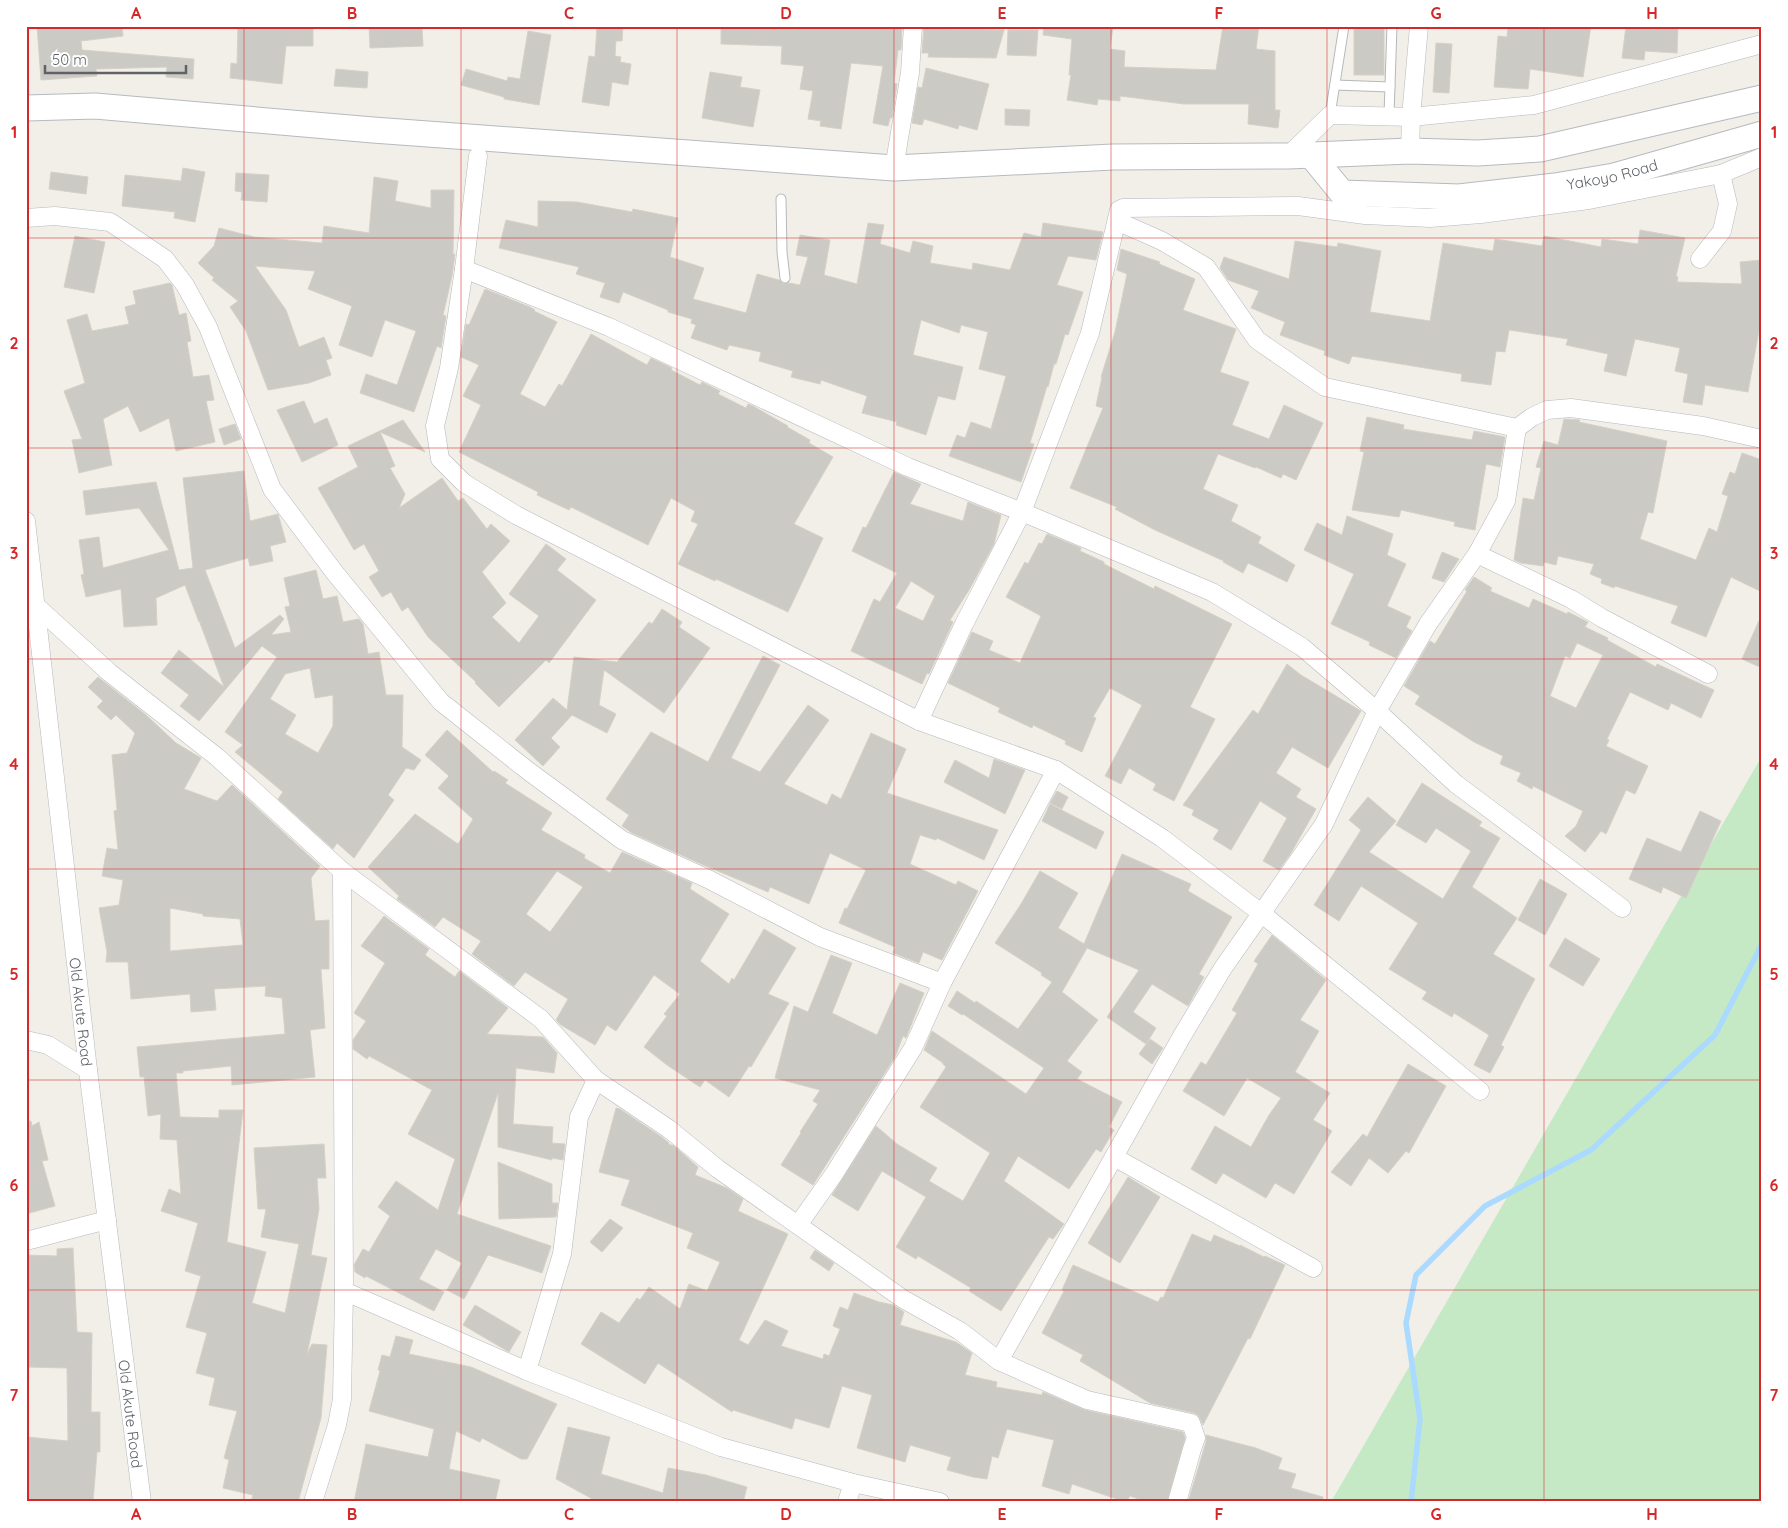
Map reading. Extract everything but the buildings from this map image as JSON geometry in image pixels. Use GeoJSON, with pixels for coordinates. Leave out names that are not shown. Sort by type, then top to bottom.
{"type":"FeatureCollection","features":[{"type":"Feature","properties":{"kind":"main road"},"geometry":{"type":"LineString","coordinates":[[26,108],[95,106],[166,110],[373,130],[894,168],[1113,157],[1300,155],[1410,151],[1478,153],[1540,149],[1762,98]]}},
{"type":"Feature","properties":{"kind":"main road","name":"Yakoyo Road"},"geometry":{"type":"LineString","coordinates":[[1300,155],[1342,193],[1458,197],[1555,186],[1614,176],[1762,134]]}},
{"type":"Feature","properties":{"kind":"street"},"geometry":{"type":"LineString","coordinates":[[894,168],[910,73],[914,26]]}},
{"type":"Feature","properties":{"kind":"street"},"geometry":{"type":"LineString","coordinates":[[1410,151],[1419,26]]}},
{"type":"Feature","properties":{"kind":"street"},"geometry":{"type":"LineString","coordinates":[[1300,155],[1330,115],[1411,117],[1534,105],[1762,44]]}},
{"type":"Feature","properties":{"kind":"street"},"geometry":{"type":"LineString","coordinates":[[478,156],[449,368],[435,426],[440,459],[464,483],[516,515],[919,720],[1056,770],[1162,838],[1261,913],[1480,1092]]}},
{"type":"Feature","properties":{"kind":"street"},"geometry":{"type":"LineString","coordinates":[[919,720],[964,624],[1022,512],[1090,333],[1119,210],[1123,208],[1298,206],[1365,215],[1430,218],[1481,214],[1589,200],[1721,174],[1762,157]]}},
{"type":"Feature","properties":{"kind":"street"},"geometry":{"type":"LineString","coordinates":[[1700,259],[1722,231],[1728,204],[1721,174]]}},
{"type":"Feature","properties":{"kind":"street"},"geometry":{"type":"LineString","coordinates":[[26,218],[55,216],[110,222],[165,259],[185,286],[208,328],[272,489],[335,573],[441,702],[527,770],[622,840],[708,879],[820,937],[942,983]]}},
{"type":"Feature","properties":{"kind":"street"},"geometry":{"type":"LineString","coordinates":[[1117,221],[1162,241],[1206,267],[1257,340],[1325,387],[1517,428]]}},
{"type":"Feature","properties":{"kind":"street"},"geometry":{"type":"LineString","coordinates":[[464,269],[609,327],[908,467],[1022,512],[1212,592],[1302,647],[1377,711],[1456,784],[1622,908]]}},
{"type":"Feature","properties":{"kind":"street"},"geometry":{"type":"LineString","coordinates":[[999,1360],[1193,1019],[1224,968],[1324,824],[1377,711],[1428,624],[1477,554],[1506,501],[1517,428],[1532,417],[1548,410],[1571,408],[1704,426],[1762,438]]}},
{"type":"Feature","properties":{"kind":"street","name":"Old Akute Road"},"geometry":{"type":"LineString","coordinates":[[26,521],[31,606],[142,1502]]}},
{"type":"Feature","properties":{"kind":"street"},"geometry":{"type":"LineString","coordinates":[[1477,554],[1571,599],[1602,618],[1708,674]]}},
{"type":"Feature","properties":{"kind":"street"},"geometry":{"type":"LineString","coordinates":[[31,606],[110,673],[217,757],[342,871],[541,1019],[596,1080],[669,1129],[718,1170],[903,1299],[960,1330],[999,1360],[1087,1400],[1191,1422],[1196,1438],[1177,1502]]}},
{"type":"Feature","properties":{"kind":"street"},"geometry":{"type":"LineString","coordinates":[[798,1225],[834,1174],[913,1048],[942,983],[1056,770]]}},
{"type":"Feature","properties":{"kind":"street"},"geometry":{"type":"LineString","coordinates":[[313,1502],[342,1399],[344,1291],[342,871]]}},
{"type":"Feature","properties":{"kind":"street"},"geometry":{"type":"LineString","coordinates":[[26,1040],[48,1045],[88,1070]]}},
{"type":"Feature","properties":{"kind":"street"},"geometry":{"type":"LineString","coordinates":[[527,1371],[562,1254],[579,1118],[596,1080]]}},
{"type":"Feature","properties":{"kind":"street"},"geometry":{"type":"LineString","coordinates":[[1114,1157],[1313,1268]]}},
{"type":"Feature","properties":{"kind":"street"},"geometry":{"type":"LineString","coordinates":[[26,1241],[107,1220]]}},
{"type":"Feature","properties":{"kind":"street"},"geometry":{"type":"LineString","coordinates":[[344,1291],[527,1371],[721,1447],[853,1484],[940,1502]]}},
{"type":"Feature","properties":{"kind":"street"},"geometry":{"type":"LineString","coordinates":[[846,1502],[853,1484]]}},
{"type":"Feature","properties":{"kind":"lane"},"geometry":{"type":"LineString","coordinates":[[1330,115],[1344,26]]}},
{"type":"Feature","properties":{"kind":"lane"},"geometry":{"type":"LineString","coordinates":[[1389,115],[1392,26]]}},
{"type":"Feature","properties":{"kind":"lane"},"geometry":{"type":"LineString","coordinates":[[1335,84],[1390,87]]}},
{"type":"Feature","properties":{"kind":"lane"},"geometry":{"type":"LineString","coordinates":[[781,199],[782,252],[785,278]]}},
{"type":"Feature","properties":{"kind":"green space"},"geometry":{"type":"Polygon","coordinates":[[[1762,756],[1762,1502],[1331,1502],[1762,756]]]}},
{"type":"Feature","properties":{"kind":"waterway"},"geometry":{"type":"LineString","coordinates":[[1411,1502],[1420,1419],[1406,1323],[1416,1275],[1485,1206],[1591,1150],[1715,1035],[1762,944]]}}]}
